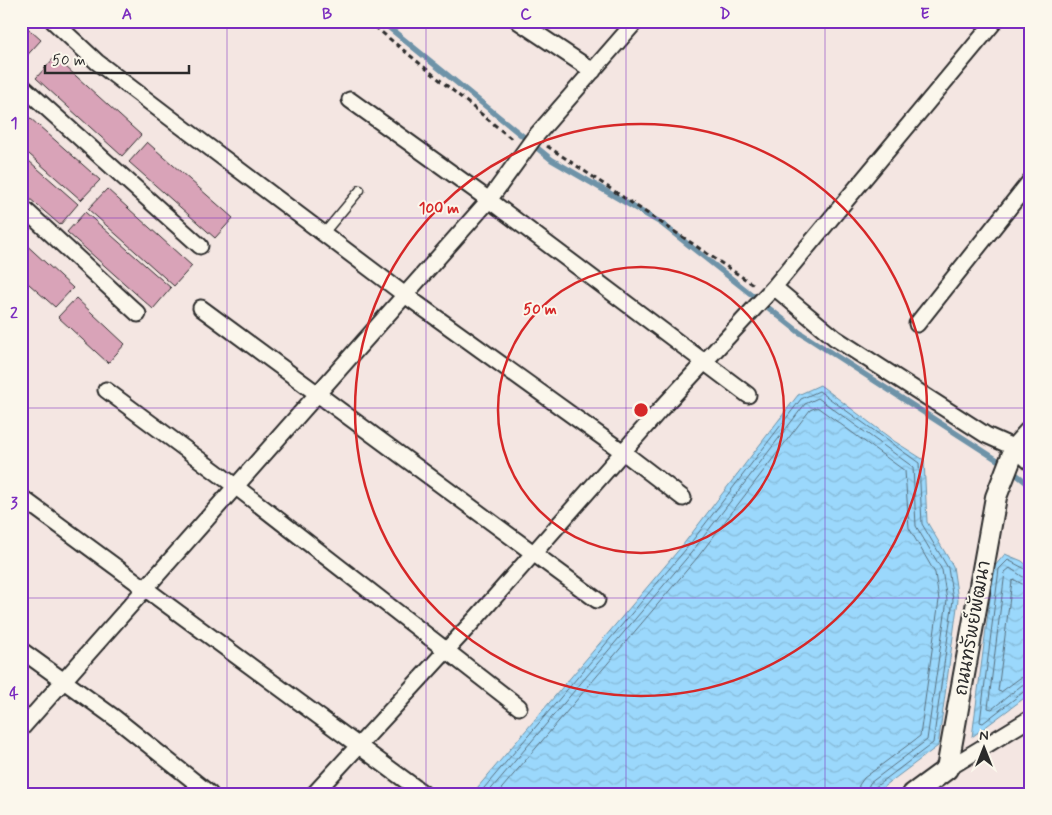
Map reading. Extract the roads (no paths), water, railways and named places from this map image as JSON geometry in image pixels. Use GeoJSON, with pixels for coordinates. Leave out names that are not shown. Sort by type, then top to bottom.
{"type":"FeatureCollection","features":[{"type":"Feature","properties":{"kind":"street"},"geometry":{"type":"LineString","coordinates":[[53,21],[98,62],[405,295],[623,452],[683,498]]}},
{"type":"Feature","properties":{"kind":"street"},"geometry":{"type":"LineString","coordinates":[[518,21],[593,71]]}},
{"type":"Feature","properties":{"kind":"street"},"geometry":{"type":"LineString","coordinates":[[21,729],[489,200],[534,138],[636,21]]}},
{"type":"Feature","properties":{"kind":"street"},"geometry":{"type":"LineString","coordinates":[[314,794],[765,296],[995,21]]}},
{"type":"Feature","properties":{"kind":"street"},"geometry":{"type":"LineString","coordinates":[[21,85],[200,246]]}},
{"type":"Feature","properties":{"kind":"street"},"geometry":{"type":"LineString","coordinates":[[350,100],[489,200],[748,394]]}},
{"type":"Feature","properties":{"kind":"street"},"geometry":{"type":"LineString","coordinates":[[917,324],[1031,180]]}},
{"type":"Feature","properties":{"kind":"street"},"geometry":{"type":"LineString","coordinates":[[21,206],[138,314]]}},
{"type":"Feature","properties":{"kind":"street"},"geometry":{"type":"LineString","coordinates":[[765,296],[835,338],[986,435],[1015,448],[1031,463]]}},
{"type":"Feature","properties":{"kind":"street"},"geometry":{"type":"LineString","coordinates":[[201,308],[597,600]]}},
{"type":"Feature","properties":{"kind":"street"},"geometry":{"type":"LineString","coordinates":[[106,390],[235,486],[519,708]]}},
{"type":"Feature","properties":{"kind":"street"},"geometry":{"type":"LineString","coordinates":[[1015,448],[1031,430]]}},
{"type":"Feature","properties":{"kind":"street","name":"ถนนทรัพย์พัฒนา"},"geometry":{"type":"LineString","coordinates":[[947,769],[996,497],[1015,448]]}},
{"type":"Feature","properties":{"kind":"street"},"geometry":{"type":"LineString","coordinates":[[21,497],[146,587],[424,794]]}},
{"type":"Feature","properties":{"kind":"street"},"geometry":{"type":"LineString","coordinates":[[21,650],[115,718],[203,792]]}},
{"type":"Feature","properties":{"kind":"street"},"geometry":{"type":"LineString","coordinates":[[913,794],[947,769],[1031,718]]}},
{"type":"Feature","properties":{"kind":"lane"},"geometry":{"type":"LineString","coordinates":[[324,233],[360,190]]}},
{"type":"Feature","properties":{"kind":"water"},"geometry":{"type":"Polygon","coordinates":[[[820,385],[894,441],[924,460],[927,522],[953,566],[958,600],[938,746],[874,794],[472,794],[682,546],[798,395],[820,385]]]}},
{"type":"Feature","properties":{"kind":"water"},"geometry":{"type":"Polygon","coordinates":[[[1005,554],[1022,561],[1031,569],[1031,693],[972,737],[994,567],[1005,554]]]}},
{"type":"Feature","properties":{"kind":"waterway"},"geometry":{"type":"LineString","coordinates":[[381,21],[552,160],[661,223],[799,332],[999,461],[1031,486]]}}]}
